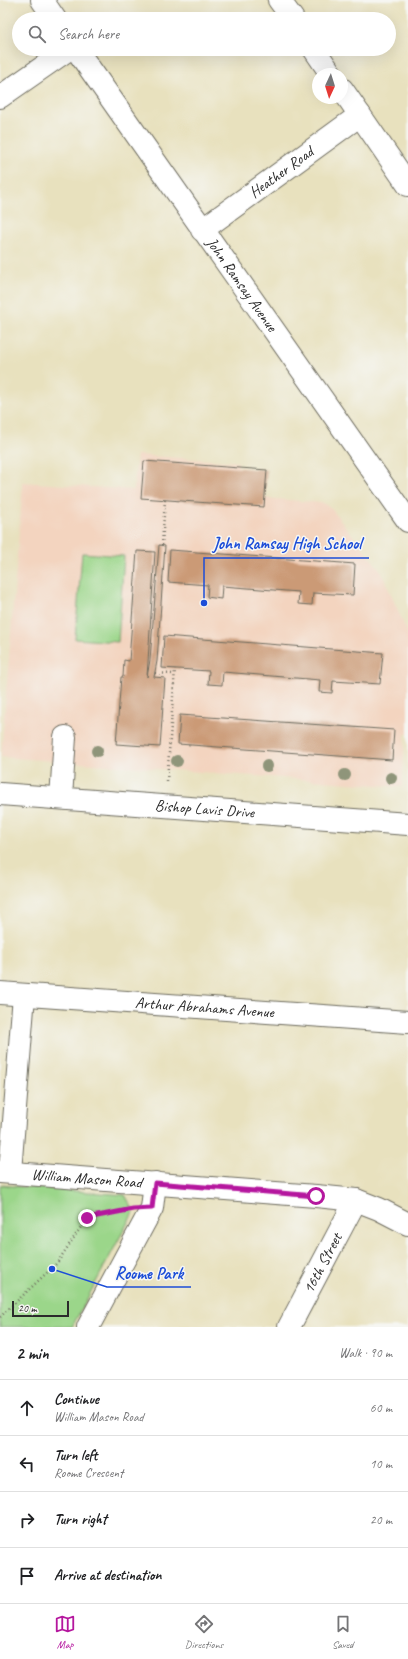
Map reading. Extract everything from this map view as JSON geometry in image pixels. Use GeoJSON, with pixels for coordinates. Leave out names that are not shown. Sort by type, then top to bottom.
{"type":"FeatureCollection","features":[{"type":"Feature","properties":{"kind":"street"},"geometry":{"type":"LineString","coordinates":[[42,0],[50,12]]}},
{"type":"Feature","properties":{"kind":"street"},"geometry":{"type":"LineString","coordinates":[[280,0],[288,12]]}},
{"type":"Feature","properties":{"kind":"street"},"geometry":{"type":"LineString","coordinates":[[0,97],[59,56]]}},
{"type":"Feature","properties":{"kind":"street","name":"John Ramsay Avenue"},"geometry":{"type":"LineString","coordinates":[[81,56],[408,521]]}},
{"type":"Feature","properties":{"kind":"street"},"geometry":{"type":"LineString","coordinates":[[319,56],[327,68]]}},
{"type":"Feature","properties":{"kind":"street"},"geometry":{"type":"LineString","coordinates":[[348,98],[408,185]]}},
{"type":"Feature","properties":{"kind":"street","name":"Heather Road"},"geometry":{"type":"LineString","coordinates":[[202,230],[360,115]]}},
{"type":"Feature","properties":{"kind":"street"},"geometry":{"type":"LineString","coordinates":[[61,798],[65,737]]}},
{"type":"Feature","properties":{"kind":"street","name":"Bishop Lavis Drive"},"geometry":{"type":"LineString","coordinates":[[0,794],[408,824]]}},
{"type":"Feature","properties":{"kind":"street","name":"Arthur Abrahams Avenue"},"geometry":{"type":"LineString","coordinates":[[0,993],[408,1022]]}},
{"type":"Feature","properties":{"kind":"street"},"geometry":{"type":"LineString","coordinates":[[5,1172],[24,995]]}},
{"type":"Feature","properties":{"kind":"street","name":"William Mason Road"},"geometry":{"type":"LineString","coordinates":[[5,1172],[356,1200],[380,1208],[408,1224]]}},
{"type":"Feature","properties":{"kind":"street"},"geometry":{"type":"LineString","coordinates":[[88,1327],[152,1208],[155,1183]]}},
{"type":"Feature","properties":{"kind":"street","name":"16th Street"},"geometry":{"type":"LineString","coordinates":[[289,1327],[356,1200]]}},
{"type":"Feature","properties":{"kind":"path"},"geometry":{"type":"LineString","coordinates":[[162,545],[166,500]]}},
{"type":"Feature","properties":{"kind":"path"},"geometry":{"type":"LineString","coordinates":[[167,781],[175,669]]}},
{"type":"Feature","properties":{"kind":"path"},"geometry":{"type":"LineString","coordinates":[[155,673],[174,674]]}},
{"type":"Feature","properties":{"kind":"path"},"geometry":{"type":"LineString","coordinates":[[0,1317],[57,1263],[87,1218],[133,1209],[152,1208]]}},
{"type":"Feature","properties":{"kind":"shaded area"},"geometry":{"type":"Polygon","coordinates":[[[137,455],[238,462],[238,467],[267,470],[265,498],[323,503],[330,507],[381,571],[408,634],[408,734],[405,734],[402,787],[1,757],[23,482],[134,490],[137,455]]]}},
{"type":"Feature","properties":{"kind":"green space"},"geometry":{"type":"Polygon","coordinates":[[[82,553],[124,556],[118,642],[75,639],[82,553]]]}},
{"type":"Feature","properties":{"kind":"green space"},"geometry":{"type":"Polygon","coordinates":[[[0,1185],[125,1195],[133,1209],[134,1211],[72,1327],[0,1327],[0,1185]]]}},
{"type":"Feature","properties":{"kind":"building"},"geometry":{"type":"Polygon","coordinates":[[[144,461],[267,470],[264,507],[141,498],[144,461]]]}},
{"type":"Feature","properties":{"kind":"building"},"geometry":{"type":"Polygon","coordinates":[[[159,545],[165,546],[157,661],[154,677],[165,678],[160,747],[116,744],[121,677],[123,677],[124,660],[129,661],[137,551],[155,552],[147,677],[150,660],[159,545]]]}},
{"type":"Feature","properties":{"kind":"building"},"geometry":{"type":"Polygon","coordinates":[[[170,550],[355,564],[353,595],[313,593],[312,605],[298,604],[299,592],[222,586],[221,599],[207,597],[208,585],[168,582],[170,550]]]}},
{"type":"Feature","properties":{"kind":"building"},"geometry":{"type":"Polygon","coordinates":[[[164,636],[383,653],[380,684],[333,681],[332,693],[319,692],[320,680],[223,672],[222,685],[208,684],[209,671],[162,668],[164,636]]]}},
{"type":"Feature","properties":{"kind":"building"},"geometry":{"type":"Polygon","coordinates":[[[180,715],[394,730],[392,760],[178,744],[180,715]]]}},
{"type":"Feature","properties":{"kind":"place","name":"John Ramsay High School"},"geometry":{"type":"Point","coordinates":[204,603]}},
{"type":"Feature","properties":{"kind":"place","name":"Roome Park"},"geometry":{"type":"Point","coordinates":[52,1269]}},
{"type":"Feature","properties":{"kind":"route"},"geometry":{"type":"LineString","coordinates":[[87,1218],[133,1209],[152,1208],[155,1183],[316,1196]]}}]}
